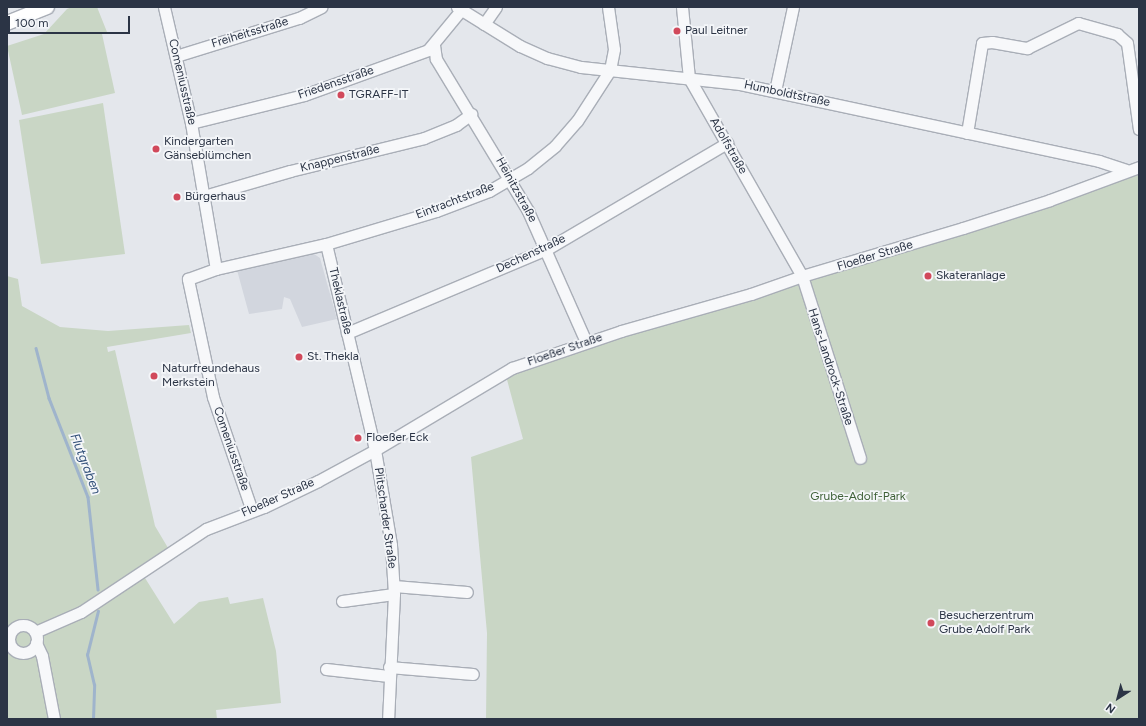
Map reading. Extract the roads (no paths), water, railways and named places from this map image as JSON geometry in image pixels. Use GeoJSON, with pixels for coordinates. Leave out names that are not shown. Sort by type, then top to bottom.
{"type":"FeatureCollection","features":[{"type":"Feature","properties":{"kind":"main road"},"geometry":{"type":"LineString","coordinates":[[7,16],[29,7]]}},
{"type":"Feature","properties":{"kind":"main road"},"geometry":{"type":"LineString","coordinates":[[7,22],[47,7]]}},
{"type":"Feature","properties":{"kind":"street","name":"Comeniusstraße"},"geometry":{"type":"LineString","coordinates":[[164,7],[191,124],[216,270],[188,279],[213,396],[252,511]]}},
{"type":"Feature","properties":{"kind":"street","name":"Freiheitsstraße"},"geometry":{"type":"LineString","coordinates":[[176,56],[299,18],[322,7]]}},
{"type":"Feature","properties":{"kind":"street"},"geometry":{"type":"LineString","coordinates":[[484,24],[496,7]]}},
{"type":"Feature","properties":{"kind":"street","name":"Eintrachtstraße"},"geometry":{"type":"LineString","coordinates":[[216,270],[326,244],[436,211],[489,191],[528,168],[555,146],[577,121],[610,70],[614,49],[608,7]]}},
{"type":"Feature","properties":{"kind":"street","name":"Adolfstraße"},"geometry":{"type":"LineString","coordinates":[[682,7],[688,78],[802,276]]}},
{"type":"Feature","properties":{"kind":"street"},"geometry":{"type":"LineString","coordinates":[[775,91],[793,7]]}},
{"type":"Feature","properties":{"kind":"street","name":"Humboldtstraße"},"geometry":{"type":"LineString","coordinates":[[459,9],[520,46],[547,58],[581,67],[688,78],[775,91],[1099,161],[1126,170]]}},
{"type":"Feature","properties":{"kind":"street","name":"Friedensstraße"},"geometry":{"type":"LineString","coordinates":[[191,124],[304,95],[408,57],[434,45],[459,9]]}},
{"type":"Feature","properties":{"kind":"street"},"geometry":{"type":"LineString","coordinates":[[967,133],[982,43],[992,42],[1027,48],[1078,23],[1117,34],[1127,43],[1139,129]]}},
{"type":"Feature","properties":{"kind":"street","name":"Heinitzstraße"},"geometry":{"type":"LineString","coordinates":[[434,45],[436,59],[511,178],[547,249],[586,342]]}},
{"type":"Feature","properties":{"kind":"street","name":"Knappenstraße"},"geometry":{"type":"LineString","coordinates":[[204,196],[290,171],[424,138],[456,125],[471,114]]}},
{"type":"Feature","properties":{"kind":"street","name":"Dechenstraße"},"geometry":{"type":"LineString","coordinates":[[347,333],[547,249],[726,143]]}},
{"type":"Feature","properties":{"kind":"street","name":"Floeßer Straße"},"geometry":{"type":"LineString","coordinates":[[35,632],[65,620],[91,606],[206,529],[252,511],[318,481],[375,450],[512,368],[586,342],[751,294],[802,276],[1042,203],[1126,170],[1139,167]]}},
{"type":"Feature","properties":{"kind":"street","name":"Theklastraße"},"geometry":{"type":"LineString","coordinates":[[326,244],[375,450]]}},
{"type":"Feature","properties":{"kind":"street","name":"Hans-Landrock-Straße"},"geometry":{"type":"LineString","coordinates":[[802,276],[860,458]]}},
{"type":"Feature","properties":{"kind":"street","name":"Plitscharder Straße"},"geometry":{"type":"LineString","coordinates":[[375,450],[392,545],[394,590],[389,671],[388,719]]}},
{"type":"Feature","properties":{"kind":"street","name":"Plitscharder Straße"},"geometry":{"type":"LineString","coordinates":[[342,601],[394,590],[467,592]]}},
{"type":"Feature","properties":{"kind":"street"},"geometry":{"type":"LineString","coordinates":[[36,643],[29,652],[21,653],[11,647],[9,639],[11,632],[18,626],[27,626],[35,632],[36,643],[42,656],[54,719]]}},
{"type":"Feature","properties":{"kind":"street"},"geometry":{"type":"LineString","coordinates":[[326,669],[473,674]]}},
{"type":"Feature","properties":{"kind":"waterway","name":"Flutgraben"},"geometry":{"type":"LineString","coordinates":[[36,348],[49,398],[88,497],[98,589]]}},
{"type":"Feature","properties":{"kind":"waterway","name":"Flutgraben"},"geometry":{"type":"LineString","coordinates":[[93,719],[94,685],[87,655],[98,611]]}},
{"type":"Feature","properties":{"kind":"place","name":"Paul Leitner"},"geometry":{"type":"Point","coordinates":[677,31]}},
{"type":"Feature","properties":{"kind":"place","name":"TGRAFF-IT"},"geometry":{"type":"Point","coordinates":[341,95]}},
{"type":"Feature","properties":{"kind":"place","name":"Kindergarten Gänseblümchen"},"geometry":{"type":"Point","coordinates":[156,149]}},
{"type":"Feature","properties":{"kind":"place","name":"Bürgerhaus"},"geometry":{"type":"Point","coordinates":[177,197]}},
{"type":"Feature","properties":{"kind":"place","name":"Skateranlage"},"geometry":{"type":"Point","coordinates":[928,276]}},
{"type":"Feature","properties":{"kind":"place","name":"St. Thekla"},"geometry":{"type":"Point","coordinates":[299,357]}},
{"type":"Feature","properties":{"kind":"place","name":"Naturfreundehaus Merkstein"},"geometry":{"type":"Point","coordinates":[154,376]}},
{"type":"Feature","properties":{"kind":"place","name":"Floeßer Eck"},"geometry":{"type":"Point","coordinates":[358,438]}},
{"type":"Feature","properties":{"kind":"place","name":"Besucherzentrum Grube Adolf Park"},"geometry":{"type":"Point","coordinates":[931,623]}},
{"type":"Feature","properties":{"kind":"park label","name":"Grube-Adolf-Park"},"geometry":{"type":"Point","coordinates":[858,497]}}]}
